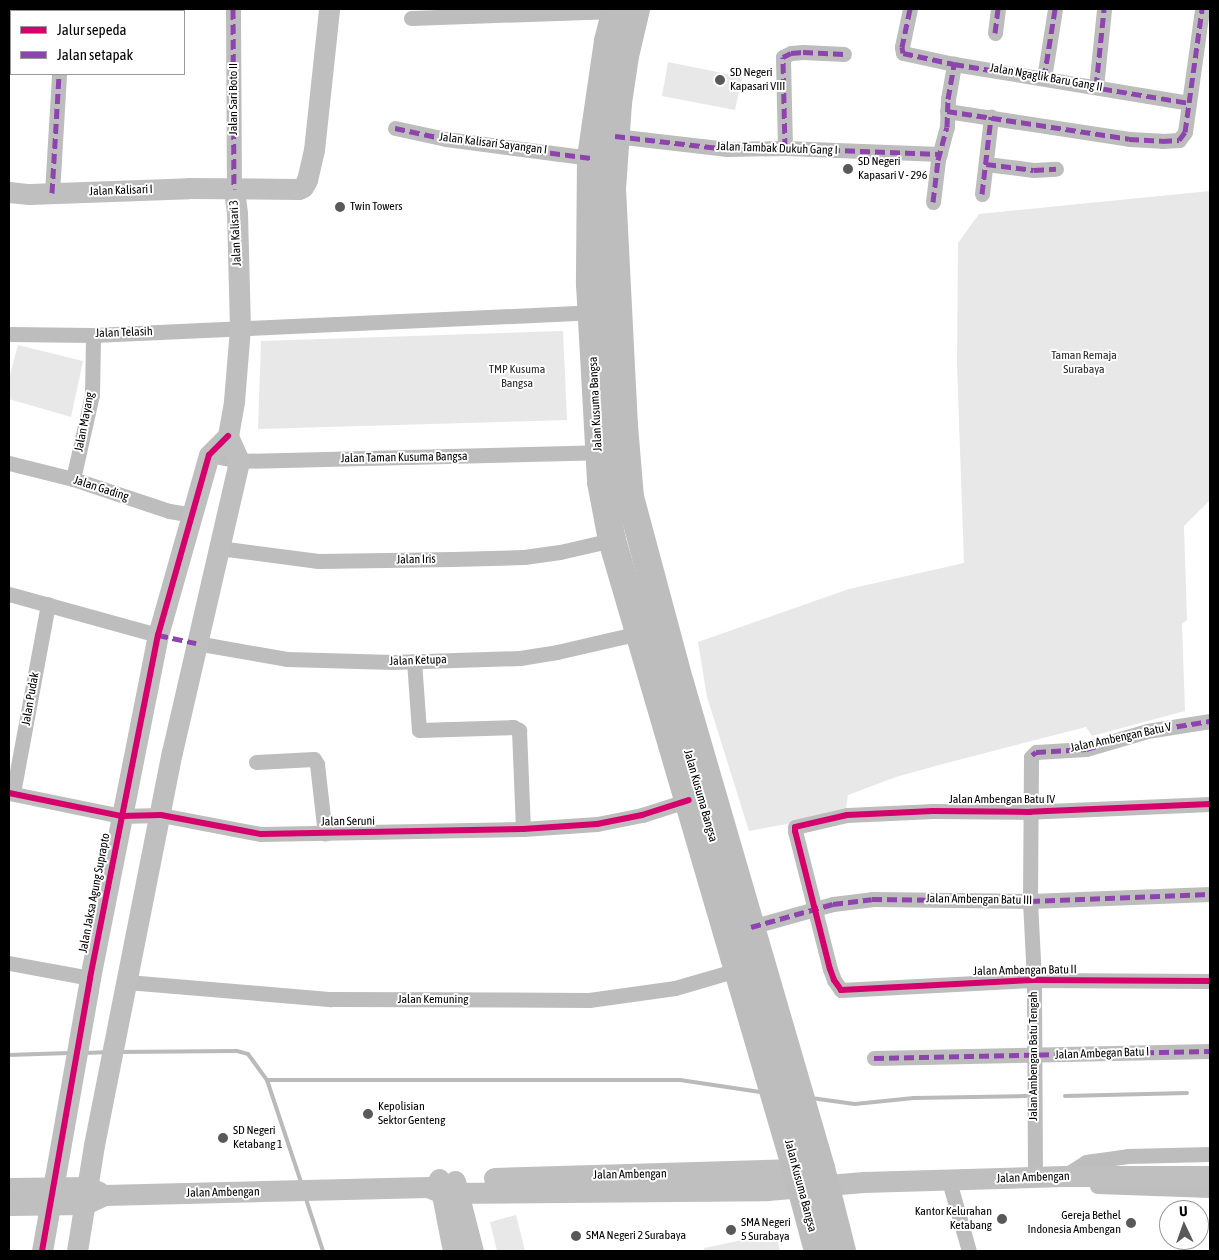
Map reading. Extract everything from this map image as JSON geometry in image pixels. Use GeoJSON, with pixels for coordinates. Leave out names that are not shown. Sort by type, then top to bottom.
{"type":"FeatureCollection","features":[{"type":"Feature","properties":{"kind":"highway","name":"Jalan Kusuma Bangsa"},"geometry":{"type":"LineString","coordinates":[[622,10],[625,56],[615,136],[612,188],[602,264],[591,312],[601,482],[612,540],[689,800],[731,901],[751,927],[808,1181],[818,1251]]}},
{"type":"Feature","properties":{"kind":"highway","name":"Jalan Kusuma Bangsa"},"geometry":{"type":"LineString","coordinates":[[622,10],[608,41],[591,158],[602,264],[624,426],[627,477],[680,683],[731,901],[737,970],[808,1181],[842,1251]]}},
{"type":"Feature","properties":{"kind":"highway"},"geometry":{"type":"LineString","coordinates":[[598,439],[624,426]]}},
{"type":"Feature","properties":{"kind":"street","name":"Jalan Sari Boto II"},"geometry":{"type":"LineString","coordinates":[[234,9],[234,189]]}},
{"type":"Feature","properties":{"kind":"street","name":"Jalan Kalisari 3"},"geometry":{"type":"LineString","coordinates":[[228,436],[234,401],[240,328],[237,214],[234,189],[298,189],[306,183],[314,150],[328,9]]}},
{"type":"Feature","properties":{"kind":"street","name":"Jalan Ngaglik Baru Gang II"},"geometry":{"type":"LineString","coordinates":[[910,9],[902,47],[903,53],[954,64],[1189,102]]}},
{"type":"Feature","properties":{"kind":"street"},"geometry":{"type":"LineString","coordinates":[[995,33],[998,9]]}},
{"type":"Feature","properties":{"kind":"street"},"geometry":{"type":"LineString","coordinates":[[1044,78],[1055,9]]}},
{"type":"Feature","properties":{"kind":"street"},"geometry":{"type":"LineString","coordinates":[[1096,87],[1104,9]]}},
{"type":"Feature","properties":{"kind":"street"},"geometry":{"type":"LineString","coordinates":[[947,111],[1129,139],[1173,141],[1181,139],[1185,132],[1202,9]]}},
{"type":"Feature","properties":{"kind":"street"},"geometry":{"type":"LineString","coordinates":[[412,18],[622,10]]}},
{"type":"Feature","properties":{"kind":"street"},"geometry":{"type":"LineString","coordinates":[[785,148],[783,57],[791,53],[803,52],[844,54]]}},
{"type":"Feature","properties":{"kind":"street"},"geometry":{"type":"LineString","coordinates":[[933,202],[940,154],[947,126],[947,111],[954,64]]}},
{"type":"Feature","properties":{"kind":"street"},"geometry":{"type":"LineString","coordinates":[[52,193],[59,75]]}},
{"type":"Feature","properties":{"kind":"street"},"geometry":{"type":"LineString","coordinates":[[982,194],[991,117]]}},
{"type":"Feature","properties":{"kind":"street","name":"Jalan Kalisari Sayangan I"},"geometry":{"type":"LineString","coordinates":[[395,128],[446,139],[591,158]]}},
{"type":"Feature","properties":{"kind":"street","name":"Jalan Tambak Dukuh Gang I"},"geometry":{"type":"LineString","coordinates":[[615,136],[727,149],[785,148],[940,154]]}},
{"type":"Feature","properties":{"kind":"street"},"geometry":{"type":"LineString","coordinates":[[986,164],[1034,170],[1056,170]]}},
{"type":"Feature","properties":{"kind":"street","name":"Jalan Kalisari I"},"geometry":{"type":"LineString","coordinates":[[9,192],[30,194],[234,189]]}},
{"type":"Feature","properties":{"kind":"street"},"geometry":{"type":"LineString","coordinates":[[240,328],[591,312]]}},
{"type":"Feature","properties":{"kind":"street","name":"Jalan Telasih"},"geometry":{"type":"LineString","coordinates":[[9,334],[93,335],[240,328]]}},
{"type":"Feature","properties":{"kind":"street","name":"Jalan Mayang"},"geometry":{"type":"LineString","coordinates":[[73,479],[92,395],[93,335]]}},
{"type":"Feature","properties":{"kind":"street"},"geometry":{"type":"LineString","coordinates":[[77,1251],[92,1195],[112,1056],[172,752],[239,461],[228,436],[209,455]]}},
{"type":"Feature","properties":{"kind":"street","name":"Jalan Taman Kusuma Bangsa"},"geometry":{"type":"LineString","coordinates":[[209,455],[239,461],[598,439]]}},
{"type":"Feature","properties":{"kind":"street","name":"Jalan Jaksa Agung Suprapto"},"geometry":{"type":"LineString","coordinates":[[42,1251],[90,978],[158,635],[209,455]]}},
{"type":"Feature","properties":{"kind":"street","name":"Jalan Gading"},"geometry":{"type":"LineString","coordinates":[[9,463],[73,479],[169,511],[193,515]]}},
{"type":"Feature","properties":{"kind":"street","name":"Jalan Iris"},"geometry":{"type":"LineString","coordinates":[[219,548],[318,561],[453,560],[524,557],[560,552],[612,540]]}},
{"type":"Feature","properties":{"kind":"street"},"geometry":{"type":"LineString","coordinates":[[9,594],[158,635]]}},
{"type":"Feature","properties":{"kind":"street","name":"Jalan Pudak"},"geometry":{"type":"LineString","coordinates":[[11,793],[48,604]]}},
{"type":"Feature","properties":{"kind":"street","name":"Jalan Ketupa"},"geometry":{"type":"LineString","coordinates":[[196,643],[287,659],[340,662],[414,661],[520,658],[557,652],[639,632]]}},
{"type":"Feature","properties":{"kind":"street"},"geometry":{"type":"LineString","coordinates":[[414,661],[419,730],[513,727],[519,730],[523,829]]}},
{"type":"Feature","properties":{"kind":"street","name":"Jalan Ambengan Batu V"},"geometry":{"type":"LineString","coordinates":[[1032,755],[1036,752],[1086,749],[1147,731],[1210,721]]}},
{"type":"Feature","properties":{"kind":"street","name":"Jalan Ambengan Batu Tengah"},"geometry":{"type":"LineString","coordinates":[[1032,755],[1030,760],[1030,901],[1034,980],[1034,1056],[1052,1177]]}},
{"type":"Feature","properties":{"kind":"street"},"geometry":{"type":"LineString","coordinates":[[256,762],[314,759],[317,764],[325,834]]}},
{"type":"Feature","properties":{"kind":"street","name":"Jalan Seruni"},"geometry":{"type":"LineString","coordinates":[[11,793],[121,816],[161,815],[261,834],[523,829],[597,824],[642,815],[689,800]]}},
{"type":"Feature","properties":{"kind":"street","name":"Jalan Ambengan Batu IV"},"geometry":{"type":"LineString","coordinates":[[814,909],[795,835],[795,827],[847,815],[933,811],[1030,812],[1210,804]]}},
{"type":"Feature","properties":{"kind":"street","name":"Jalan Ambengan Batu III"},"geometry":{"type":"LineString","coordinates":[[751,927],[833,904],[872,899],[1030,901],[1210,894]]}},
{"type":"Feature","properties":{"kind":"street","name":"Jalan Ambengan Batu II"},"geometry":{"type":"LineString","coordinates":[[814,909],[834,980],[841,990],[1034,980],[1210,980]]}},
{"type":"Feature","properties":{"kind":"street"},"geometry":{"type":"LineString","coordinates":[[9,963],[90,978]]}},
{"type":"Feature","properties":{"kind":"street","name":"Jalan Kemuning"},"geometry":{"type":"LineString","coordinates":[[127,982],[331,999],[589,1000],[675,988],[737,970]]}},
{"type":"Feature","properties":{"kind":"street","name":"Jalan Ambegan Batu I"},"geometry":{"type":"LineString","coordinates":[[874,1058],[1210,1051]]}},
{"type":"Feature","properties":{"kind":"street"},"geometry":{"type":"LineString","coordinates":[[1052,1177],[1086,1162],[1128,1156],[1210,1154]]}},
{"type":"Feature","properties":{"kind":"street","name":"Jalan Ambengan"},"geometry":{"type":"LineString","coordinates":[[9,1188],[52,1195],[92,1195],[301,1192],[445,1186],[949,1181],[1052,1177],[1210,1176]]}},
{"type":"Feature","properties":{"kind":"street"},"geometry":{"type":"LineString","coordinates":[[1052,1177],[1092,1186],[1210,1190]]}},
{"type":"Feature","properties":{"kind":"street"},"geometry":{"type":"LineString","coordinates":[[949,1181],[969,1251]]}},
{"type":"Feature","properties":{"kind":"street"},"geometry":{"type":"LineString","coordinates":[[445,1186],[453,1251]]}},
{"type":"Feature","properties":{"kind":"street"},"geometry":{"type":"LineString","coordinates":[[445,1186],[473,1251]]}},
{"type":"Feature","properties":{"kind":"street","name":"Jalan Ambengan"},"geometry":{"type":"LineString","coordinates":[[9,1205],[52,1195]]}},
{"type":"Feature","properties":{"kind":"green space"},"geometry":{"type":"Polygon","coordinates":[[[668,62],[742,77],[735,110],[662,96],[668,62]]]}},
{"type":"Feature","properties":{"kind":"green space","name":"Taman Remaja Surabaya"},"geometry":{"type":"Polygon","coordinates":[[[1210,191],[1210,500],[1184,526],[1187,620],[1182,624],[1185,711],[1092,736],[1086,727],[939,765],[896,777],[848,795],[846,809],[803,821],[749,831],[707,697],[698,642],[849,589],[964,563],[957,365],[958,243],[979,214],[1210,191]]]}},
{"type":"Feature","properties":{"kind":"green space","name":"TMP Kusuma Bangsa"},"geometry":{"type":"Polygon","coordinates":[[[563,331],[567,420],[258,429],[261,341],[563,331]]]}},
{"type":"Feature","properties":{"kind":"green space"},"geometry":{"type":"Polygon","coordinates":[[[18,345],[83,361],[71,417],[9,399],[9,378],[18,345]]]}},
{"type":"Feature","properties":{"kind":"green space"},"geometry":{"type":"Polygon","coordinates":[[[516,1215],[525,1251],[497,1251],[490,1222],[516,1215]]]}},
{"type":"Feature","properties":{"kind":"green space"},"geometry":{"type":"Polygon","coordinates":[[[776,1233],[780,1251],[705,1251],[704,1248],[776,1233]]]}},
{"type":"Feature","properties":{"kind":"waterway"},"geometry":{"type":"LineString","coordinates":[[118,1052],[237,1051],[248,1054],[267,1080],[301,1182]]}},
{"type":"Feature","properties":{"kind":"waterway"},"geometry":{"type":"LineString","coordinates":[[83,1053],[106,1052]]}},
{"type":"Feature","properties":{"kind":"waterway"},"geometry":{"type":"LineString","coordinates":[[9,1055],[69,1053]]}},
{"type":"Feature","properties":{"kind":"waterway"},"geometry":{"type":"LineString","coordinates":[[267,1080],[680,1080],[760,1092]]}},
{"type":"Feature","properties":{"kind":"waterway"},"geometry":{"type":"LineString","coordinates":[[1065,1096],[1187,1093]]}},
{"type":"Feature","properties":{"kind":"waterway"},"geometry":{"type":"LineString","coordinates":[[811,1098],[855,1104],[914,1098],[1026,1096]]}},
{"type":"Feature","properties":{"kind":"waterway"},"geometry":{"type":"LineString","coordinates":[[305,1196],[323,1251]]}},
{"type":"Feature","properties":{"kind":"marked path"},"geometry":{"type":"LineString","coordinates":[[233,9],[234,189]]}},
{"type":"Feature","properties":{"kind":"marked path"},"geometry":{"type":"LineString","coordinates":[[910,9],[902,47],[903,53],[954,64],[1189,103]]}},
{"type":"Feature","properties":{"kind":"marked path"},"geometry":{"type":"LineString","coordinates":[[995,33],[998,9]]}},
{"type":"Feature","properties":{"kind":"marked path"},"geometry":{"type":"LineString","coordinates":[[1044,78],[1055,9]]}},
{"type":"Feature","properties":{"kind":"marked path"},"geometry":{"type":"LineString","coordinates":[[1096,87],[1104,9]]}},
{"type":"Feature","properties":{"kind":"marked path"},"geometry":{"type":"LineString","coordinates":[[947,111],[1129,139],[1179,140],[1185,132],[1202,9]]}},
{"type":"Feature","properties":{"kind":"marked path"},"geometry":{"type":"LineString","coordinates":[[785,148],[783,57],[791,53],[803,52],[844,54]]}},
{"type":"Feature","properties":{"kind":"marked path"},"geometry":{"type":"LineString","coordinates":[[933,202],[938,160],[947,127],[948,99],[954,64]]}},
{"type":"Feature","properties":{"kind":"marked path"},"geometry":{"type":"LineString","coordinates":[[52,193],[59,75]]}},
{"type":"Feature","properties":{"kind":"marked path"},"geometry":{"type":"LineString","coordinates":[[982,194],[991,117]]}},
{"type":"Feature","properties":{"kind":"marked path"},"geometry":{"type":"LineString","coordinates":[[395,128],[446,139],[591,158]]}},
{"type":"Feature","properties":{"kind":"marked path"},"geometry":{"type":"LineString","coordinates":[[615,136],[727,149],[785,148],[940,154]]}},
{"type":"Feature","properties":{"kind":"marked path"},"geometry":{"type":"LineString","coordinates":[[986,164],[1034,170],[1056,169]]}},
{"type":"Feature","properties":{"kind":"marked path"},"geometry":{"type":"LineString","coordinates":[[158,635],[196,643]]}},
{"type":"Feature","properties":{"kind":"marked path"},"geometry":{"type":"LineString","coordinates":[[1032,755],[1036,752],[1086,749],[1147,731],[1210,721]]}},
{"type":"Feature","properties":{"kind":"marked path"},"geometry":{"type":"LineString","coordinates":[[751,927],[833,904],[872,899],[1030,901],[1210,894]]}},
{"type":"Feature","properties":{"kind":"marked path"},"geometry":{"type":"LineString","coordinates":[[874,1058],[1210,1051]]}},
{"type":"Feature","properties":{"kind":"cycle path"},"geometry":{"type":"LineString","coordinates":[[42,1251],[90,978],[158,635],[209,455],[228,436]]}},
{"type":"Feature","properties":{"kind":"cycle path"},"geometry":{"type":"LineString","coordinates":[[9,793],[121,816],[161,815],[261,834],[523,829],[597,824],[642,815],[689,800]]}},
{"type":"Feature","properties":{"kind":"cycle path"},"geometry":{"type":"LineString","coordinates":[[1210,804],[1030,812],[933,811],[847,815],[795,827],[830,969],[834,980],[841,990],[1034,980],[1210,981]]}},
{"type":"Feature","properties":{"kind":"place","name":"SD Negeri Kapasari VIII"},"geometry":{"type":"Point","coordinates":[720,80]}},
{"type":"Feature","properties":{"kind":"place","name":"SD Negeri Kapasari V - 296"},"geometry":{"type":"Point","coordinates":[848,169]}},
{"type":"Feature","properties":{"kind":"place","name":"Twin Towers"},"geometry":{"type":"Point","coordinates":[340,207]}},
{"type":"Feature","properties":{"kind":"place","name":"Kepolisian Sektor Genteng"},"geometry":{"type":"Point","coordinates":[368,1114]}},
{"type":"Feature","properties":{"kind":"place","name":"SD Negeri Ketabang 1"},"geometry":{"type":"Point","coordinates":[223,1138]}},
{"type":"Feature","properties":{"kind":"place","name":"Kantor Kelurahan Ketabang"},"geometry":{"type":"Point","coordinates":[1002,1219]}},
{"type":"Feature","properties":{"kind":"place","name":"Gereja Bethel Indonesia Ambengan"},"geometry":{"type":"Point","coordinates":[1131,1223]}},
{"type":"Feature","properties":{"kind":"place","name":"SMA Negeri 5 Surabaya"},"geometry":{"type":"Point","coordinates":[731,1230]}},
{"type":"Feature","properties":{"kind":"place","name":"SMA Negeri 2 Surabaya"},"geometry":{"type":"Point","coordinates":[576,1236]}}]}
